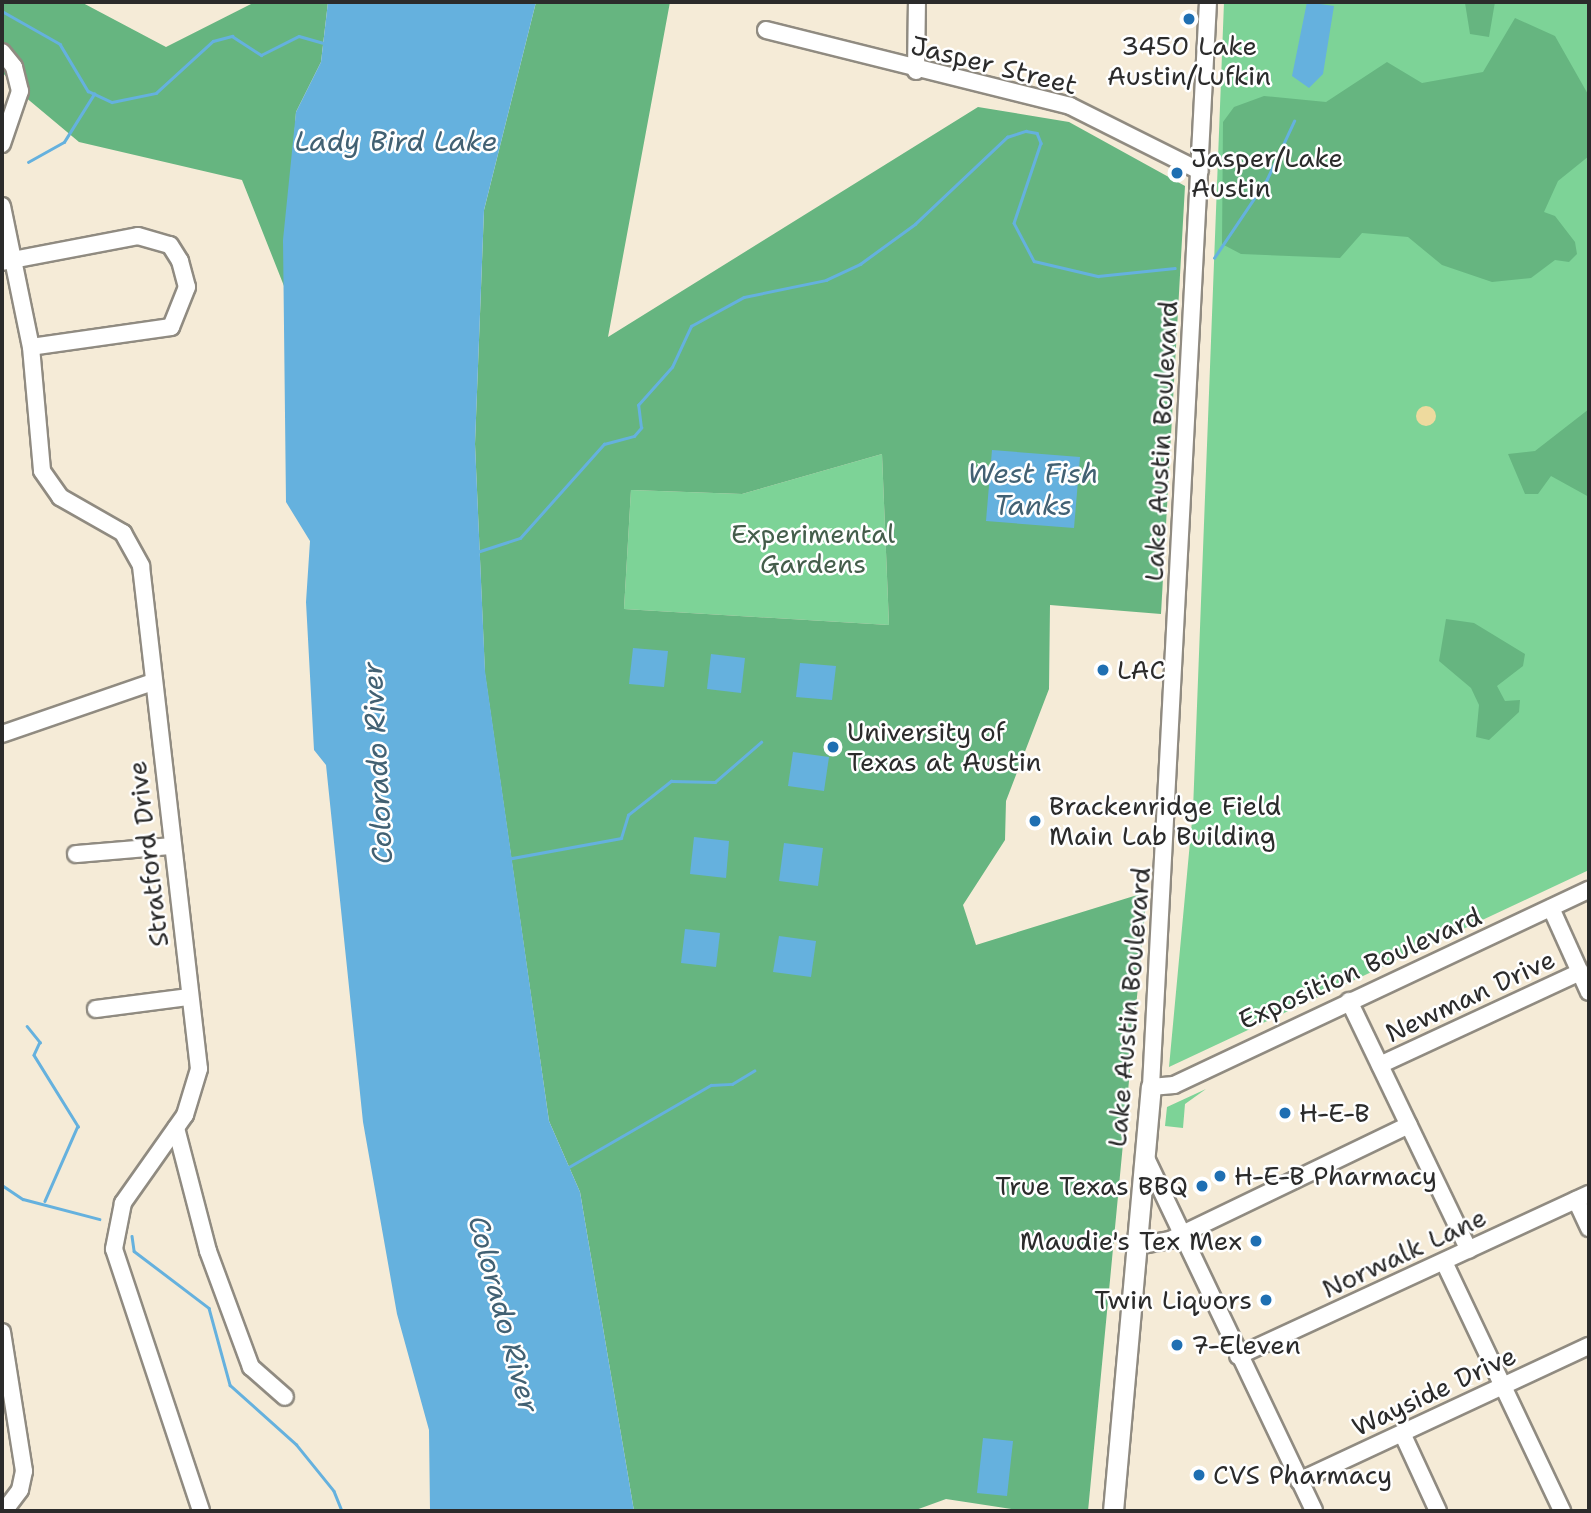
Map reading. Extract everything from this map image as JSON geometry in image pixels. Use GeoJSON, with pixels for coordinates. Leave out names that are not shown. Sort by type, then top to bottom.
{"type":"FeatureCollection","features":[{"type":"Feature","properties":{"kind":"main road","name":"Lake Austin Boulevard"},"geometry":{"type":"LineString","coordinates":[[1113,1511],[1151,1087]]}},
{"type":"Feature","properties":{"kind":"street"},"geometry":{"type":"LineString","coordinates":[[916,71],[917,2]]}},
{"type":"Feature","properties":{"kind":"street","name":"Lake Austin Boulevard"},"geometry":{"type":"LineString","coordinates":[[1151,1087],[1208,2]]}},
{"type":"Feature","properties":{"kind":"street","name":"Jasper Street"},"geometry":{"type":"LineString","coordinates":[[766,30],[916,71],[1070,106],[1200,171]]}},
{"type":"Feature","properties":{"kind":"street"},"geometry":{"type":"LineString","coordinates":[[2,52],[14,67],[20,91],[2,144]]}},
{"type":"Feature","properties":{"kind":"street","name":"Stratford Drive"},"geometry":{"type":"LineString","coordinates":[[2,205],[6,262],[32,347],[42,471],[60,497],[133,543],[153,682],[198,1078],[176,1128],[128,1192],[114,1249],[201,1511]]}},
{"type":"Feature","properties":{"kind":"street"},"geometry":{"type":"LineString","coordinates":[[6,262],[149,237],[170,245],[187,287],[171,327],[32,347]]}},
{"type":"Feature","properties":{"kind":"street"},"geometry":{"type":"LineString","coordinates":[[2,734],[153,682]]}},
{"type":"Feature","properties":{"kind":"street"},"geometry":{"type":"LineString","coordinates":[[76,854],[171,846]]}},
{"type":"Feature","properties":{"kind":"street","name":"Exposition Boulevard"},"geometry":{"type":"LineString","coordinates":[[1151,1087],[1174,1085],[1589,890]]}},
{"type":"Feature","properties":{"kind":"street"},"geometry":{"type":"LineString","coordinates":[[1551,908],[1589,992]]}},
{"type":"Feature","properties":{"kind":"street","name":"Newman Drive"},"geometry":{"type":"LineString","coordinates":[[1380,1065],[1580,972]]}},
{"type":"Feature","properties":{"kind":"street"},"geometry":{"type":"LineString","coordinates":[[96,1009],[189,998]]}},
{"type":"Feature","properties":{"kind":"street"},"geometry":{"type":"LineString","coordinates":[[1349,1001],[1469,1250]]}},
{"type":"Feature","properties":{"kind":"street"},"geometry":{"type":"LineString","coordinates":[[1136,1246],[1180,1234],[1409,1125]]}},
{"type":"Feature","properties":{"kind":"street"},"geometry":{"type":"LineString","coordinates":[[176,1128],[208,1251],[251,1367],[285,1397]]}},
{"type":"Feature","properties":{"kind":"street"},"geometry":{"type":"LineString","coordinates":[[1143,1154],[1314,1511]]}},
{"type":"Feature","properties":{"kind":"street"},"geometry":{"type":"LineString","coordinates":[[1583,1197],[1589,1228]]}},
{"type":"Feature","properties":{"kind":"street","name":"Norwalk Lane"},"geometry":{"type":"LineString","coordinates":[[1238,1356],[1583,1197]]}},
{"type":"Feature","properties":{"kind":"street"},"geometry":{"type":"LineString","coordinates":[[1444,1262],[1562,1511]]}},
{"type":"Feature","properties":{"kind":"street"},"geometry":{"type":"LineString","coordinates":[[2,1332],[24,1471],[20,1490],[4,1511]]}},
{"type":"Feature","properties":{"kind":"street","name":"Wayside Drive"},"geometry":{"type":"LineString","coordinates":[[1299,1481],[1589,1346]]}},
{"type":"Feature","properties":{"kind":"street"},"geometry":{"type":"LineString","coordinates":[[1402,1433],[1438,1511]]}},
{"type":"Feature","properties":{"kind":"green space"},"geometry":{"type":"Polygon","coordinates":[[[2,2],[81,2],[166,47],[255,2],[328,2],[321,62],[296,112],[284,286],[242,180],[79,142],[24,96],[2,72],[2,2]]]}},
{"type":"Feature","properties":{"kind":"green space","name":"University of Texas at Austin"},"geometry":{"type":"Polygon","coordinates":[[[536,2],[670,2],[608,337],[978,107],[1069,122],[1185,186],[1161,614],[1050,605],[1049,689],[1006,801],[1005,840],[963,905],[976,945],[1147,892],[1088,1511],[1024,1511],[946,1499],[913,1511],[634,1511],[580,1192],[549,1121],[485,674],[475,444],[484,210],[536,2]],[[882,454],[742,494],[631,490],[624,609],[889,625],[882,454]]]}},
{"type":"Feature","properties":{"kind":"green space"},"geometry":{"type":"Polygon","coordinates":[[[1224,2],[1589,2],[1589,870],[1169,1067],[1193,810],[1224,2]]]}},
{"type":"Feature","properties":{"kind":"green space"},"geometry":{"type":"Polygon","coordinates":[[[1448,2],[1495,2],[1489,37],[1470,34],[1465,3],[1448,2]]]}},
{"type":"Feature","properties":{"kind":"green space"},"geometry":{"type":"Polygon","coordinates":[[[1515,18],[1555,36],[1589,96],[1589,156],[1558,181],[1544,212],[1555,216],[1575,242],[1577,254],[1569,262],[1555,260],[1531,278],[1492,282],[1442,265],[1408,237],[1362,233],[1340,258],[1241,254],[1222,244],[1223,122],[1234,107],[1264,96],[1326,102],[1387,62],[1422,83],[1483,72],[1515,18]]]}},
{"type":"Feature","properties":{"kind":"green space"},"geometry":{"type":"Polygon","coordinates":[[[1589,409],[1589,497],[1551,476],[1538,494],[1525,494],[1508,454],[1535,451],[1589,409]]]}},
{"type":"Feature","properties":{"kind":"green space","name":"Experimental Gardens"},"geometry":{"type":"Polygon","coordinates":[[[882,454],[889,625],[624,609],[631,490],[742,494],[882,454]]]}},
{"type":"Feature","properties":{"kind":"green space"},"geometry":{"type":"Polygon","coordinates":[[[1446,619],[1474,623],[1525,654],[1523,666],[1497,686],[1505,701],[1520,700],[1519,712],[1489,740],[1476,737],[1479,705],[1471,688],[1439,661],[1446,619]]]}},
{"type":"Feature","properties":{"kind":"green space"},"geometry":{"type":"Polygon","coordinates":[[[1206,1089],[1185,1104],[1183,1128],[1165,1126],[1167,1107],[1206,1089]]]}},
{"type":"Feature","properties":{"kind":"sand"},"geometry":{"type":"Polygon","coordinates":[[[1422,406],[1430,406],[1436,416],[1430,426],[1422,426],[1416,420],[1416,412],[1422,406]]]}},
{"type":"Feature","properties":{"kind":"water","name":"Lady Bird Lake"},"geometry":{"type":"Polygon","coordinates":[[[328,2],[536,2],[484,210],[475,444],[485,671],[549,1121],[580,1192],[634,1511],[430,1511],[429,1430],[397,1314],[363,1122],[326,765],[314,750],[306,602],[310,541],[286,502],[283,240],[296,112],[321,62],[328,2]]]}},
{"type":"Feature","properties":{"kind":"water"},"geometry":{"type":"Polygon","coordinates":[[[1307,2],[1334,6],[1323,74],[1309,88],[1292,76],[1307,2]]]}},
{"type":"Feature","properties":{"kind":"water","name":"West Fish Tanks"},"geometry":{"type":"Polygon","coordinates":[[[992,450],[1080,457],[1074,528],[986,521],[992,450]]]}},
{"type":"Feature","properties":{"kind":"water"},"geometry":{"type":"Polygon","coordinates":[[[633,648],[668,651],[664,687],[629,684],[633,648]]]}},
{"type":"Feature","properties":{"kind":"water"},"geometry":{"type":"Polygon","coordinates":[[[711,654],[745,658],[741,693],[707,689],[711,654]]]}},
{"type":"Feature","properties":{"kind":"water"},"geometry":{"type":"Polygon","coordinates":[[[800,663],[836,666],[832,700],[796,697],[800,663]]]}},
{"type":"Feature","properties":{"kind":"water"},"geometry":{"type":"Polygon","coordinates":[[[793,752],[829,757],[824,791],[788,786],[793,752]]]}},
{"type":"Feature","properties":{"kind":"water"},"geometry":{"type":"Polygon","coordinates":[[[694,837],[729,841],[726,878],[690,874],[694,837]]]}},
{"type":"Feature","properties":{"kind":"water"},"geometry":{"type":"Polygon","coordinates":[[[784,843],[823,848],[818,886],[779,881],[784,843]]]}},
{"type":"Feature","properties":{"kind":"water"},"geometry":{"type":"Polygon","coordinates":[[[685,929],[720,933],[716,967],[681,963],[685,929]]]}},
{"type":"Feature","properties":{"kind":"water"},"geometry":{"type":"Polygon","coordinates":[[[779,936],[816,941],[811,977],[773,972],[779,936]]]}},
{"type":"Feature","properties":{"kind":"water"},"geometry":{"type":"Polygon","coordinates":[[[983,1438],[1013,1441],[1007,1496],[977,1493],[983,1438]]]}},
{"type":"Feature","properties":{"kind":"waterway"},"geometry":{"type":"LineString","coordinates":[[2,11],[60,44],[88,91],[112,102],[156,93],[213,41],[232,36],[261,55],[299,36],[324,43]]}},
{"type":"Feature","properties":{"kind":"waterway"},"geometry":{"type":"LineString","coordinates":[[28,162],[64,142],[94,94]]}},
{"type":"Feature","properties":{"kind":"waterway"},"geometry":{"type":"LineString","coordinates":[[1214,258],[1267,179],[1294,121]]}},
{"type":"Feature","properties":{"kind":"waterway"},"geometry":{"type":"LineString","coordinates":[[477,552],[520,538],[604,444],[634,436],[641,428],[638,405],[672,367],[691,326],[744,297],[826,280],[860,264],[915,224],[1007,137],[1026,131],[1037,133],[1041,143],[1014,223],[1034,261],[1098,276],[1175,268]]}},
{"type":"Feature","properties":{"kind":"waterway"},"geometry":{"type":"LineString","coordinates":[[507,859],[621,838],[628,815],[671,781],[715,782],[761,742]]}},
{"type":"Feature","properties":{"kind":"waterway"},"geometry":{"type":"LineString","coordinates":[[27,1026],[40,1042],[34,1055],[78,1126],[45,1201]]}},
{"type":"Feature","properties":{"kind":"waterway"},"geometry":{"type":"LineString","coordinates":[[567,1168],[711,1085],[732,1084],[754,1071]]}},
{"type":"Feature","properties":{"kind":"waterway"},"geometry":{"type":"LineString","coordinates":[[2,1185],[23,1199],[99,1219]]}},
{"type":"Feature","properties":{"kind":"waterway"},"geometry":{"type":"LineString","coordinates":[[132,1236],[134,1251],[209,1308],[230,1385],[296,1444],[334,1491],[342,1511]]}},
{"type":"Feature","properties":{"kind":"place","name":"3450 Lake Austin/Lufkin"},"geometry":{"type":"Point","coordinates":[1189,19]}},
{"type":"Feature","properties":{"kind":"place","name":"Jasper/Lake Austin"},"geometry":{"type":"Point","coordinates":[1177,173]}},
{"type":"Feature","properties":{"kind":"place","name":"LAC"},"geometry":{"type":"Point","coordinates":[1103,670]}},
{"type":"Feature","properties":{"kind":"place","name":"University of Texas at Austin"},"geometry":{"type":"Point","coordinates":[833,747]}},
{"type":"Feature","properties":{"kind":"place","name":"Brackenridge Field Main Lab Building"},"geometry":{"type":"Point","coordinates":[1035,821]}},
{"type":"Feature","properties":{"kind":"place","name":"H-E-B"},"geometry":{"type":"Point","coordinates":[1285,1113]}},
{"type":"Feature","properties":{"kind":"place","name":"H-E-B Pharmacy"},"geometry":{"type":"Point","coordinates":[1220,1176]}},
{"type":"Feature","properties":{"kind":"place","name":"True Texas BBQ"},"geometry":{"type":"Point","coordinates":[1202,1186]}},
{"type":"Feature","properties":{"kind":"place","name":"Maudie's Tex Mex"},"geometry":{"type":"Point","coordinates":[1256,1241]}},
{"type":"Feature","properties":{"kind":"place","name":"Twin Liquors"},"geometry":{"type":"Point","coordinates":[1266,1300]}},
{"type":"Feature","properties":{"kind":"place","name":"7-Eleven"},"geometry":{"type":"Point","coordinates":[1177,1345]}},
{"type":"Feature","properties":{"kind":"place","name":"CVS Pharmacy"},"geometry":{"type":"Point","coordinates":[1199,1475]}},
{"type":"Feature","properties":{"kind":"water label","name":"Colorado River"},"geometry":{"type":"Point","coordinates":[377,763]}},
{"type":"Feature","properties":{"kind":"water label","name":"Colorado River"},"geometry":{"type":"Point","coordinates":[504,1314]}}]}
